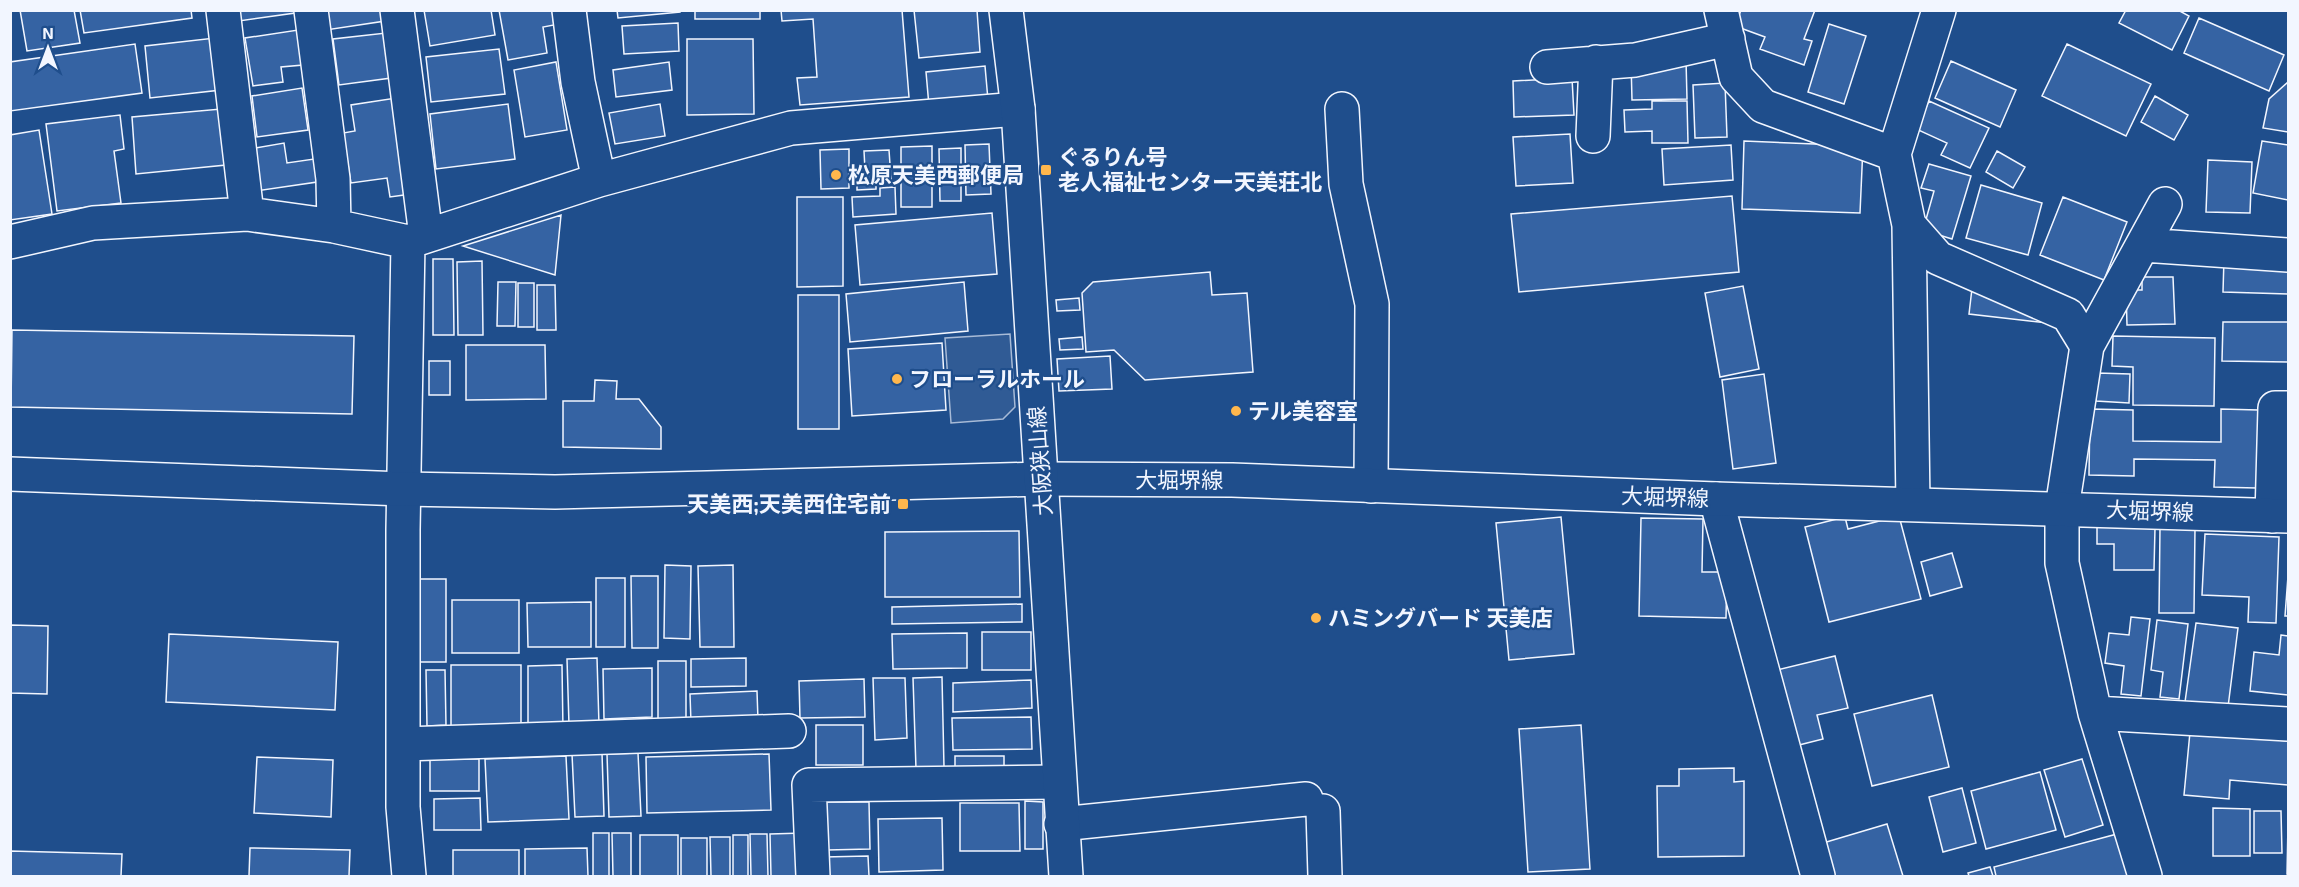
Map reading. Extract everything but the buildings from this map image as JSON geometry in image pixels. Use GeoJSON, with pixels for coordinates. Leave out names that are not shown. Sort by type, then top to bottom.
{"type":"FeatureCollection","features":[{"type":"Feature","properties":{"kind":"street"},"geometry":{"type":"LineString","coordinates":[[223,10],[246,214]]}},
{"type":"Feature","properties":{"kind":"street"},"geometry":{"type":"LineString","coordinates":[[311,10],[333,179],[334,226]]}},
{"type":"Feature","properties":{"kind":"street"},"geometry":{"type":"LineString","coordinates":[[397,10],[417,239],[403,489],[403,807],[409,876]]}},
{"type":"Feature","properties":{"kind":"street"},"geometry":{"type":"LineString","coordinates":[[569,10],[578,82],[598,180]]}},
{"type":"Feature","properties":{"kind":"street","name":"大阪狭山線"},"geometry":{"type":"LineString","coordinates":[[1006,10],[1018,110],[1066,876]]}},
{"type":"Feature","properties":{"kind":"street"},"geometry":{"type":"LineString","coordinates":[[1913,504],[1909,225],[1894,154],[1939,10]]}},
{"type":"Feature","properties":{"kind":"street"},"geometry":{"type":"LineString","coordinates":[[1547,67],[1635,60],[1724,25],[1737,77],[1763,106],[1894,154]]}},
{"type":"Feature","properties":{"kind":"street"},"geometry":{"type":"LineString","coordinates":[[1593,136],[1596,62]]}},
{"type":"Feature","properties":{"kind":"street"},"geometry":{"type":"LineString","coordinates":[[1342,109],[1346,184],[1372,304],[1371,486]]}},
{"type":"Feature","properties":{"kind":"street"},"geometry":{"type":"LineString","coordinates":[[10,242],[93,223],[246,214],[417,239],[598,180],[791,128],[1018,110]]}},
{"type":"Feature","properties":{"kind":"street"},"geometry":{"type":"LineString","coordinates":[[2145,876],[2095,713],[2062,563],[2062,508],[2087,346],[2165,204]]}},
{"type":"Feature","properties":{"kind":"street"},"geometry":{"type":"LineString","coordinates":[[1909,225],[1938,258],[2068,315],[2087,346]]}},
{"type":"Feature","properties":{"kind":"street"},"geometry":{"type":"LineString","coordinates":[[2143,245],[2289,255]]}},
{"type":"Feature","properties":{"kind":"street"},"geometry":{"type":"LineString","coordinates":[[2280,516],[2275,408],[2289,408]]}},
{"type":"Feature","properties":{"kind":"street","name":"大堀堺線"},"geometry":{"type":"LineString","coordinates":[[10,474],[403,489],[555,492],[1041,479],[1232,480],[1716,499],[2280,516]]}},
{"type":"Feature","properties":{"kind":"street"},"geometry":{"type":"LineString","coordinates":[[1716,499],[1818,876]]}},
{"type":"Feature","properties":{"kind":"street"},"geometry":{"type":"LineString","coordinates":[[2095,713],[2289,724]]}},
{"type":"Feature","properties":{"kind":"street"},"geometry":{"type":"LineString","coordinates":[[403,744],[789,731]]}},
{"type":"Feature","properties":{"kind":"street"},"geometry":{"type":"LineString","coordinates":[[813,876],[809,785],[1059,782]]}},
{"type":"Feature","properties":{"kind":"street"},"geometry":{"type":"LineString","coordinates":[[1061,824],[1314,805],[1325,876]]}},
{"type":"Feature","properties":{"kind":"shaded area"},"geometry":{"type":"Polygon","coordinates":[[[1010,334],[1015,407],[1003,419],[951,423],[945,338],[1010,334]]]}},
{"type":"Feature","properties":{"kind":"place","name":"ぐるりん号 老人福祉センター天美荘北"},"geometry":{"type":"Point","coordinates":[1046,170]}},
{"type":"Feature","properties":{"kind":"place","name":"松原天美西郵便局"},"geometry":{"type":"Point","coordinates":[836,175]}},
{"type":"Feature","properties":{"kind":"place","name":"フローラルホール"},"geometry":{"type":"Point","coordinates":[897,379]}},
{"type":"Feature","properties":{"kind":"place","name":"テル美容室"},"geometry":{"type":"Point","coordinates":[1236,411]}},
{"type":"Feature","properties":{"kind":"place","name":"天美西;天美西住宅前"},"geometry":{"type":"Point","coordinates":[903,504]}},
{"type":"Feature","properties":{"kind":"place","name":"ハミングバード 天美店"},"geometry":{"type":"Point","coordinates":[1316,618]}}]}
